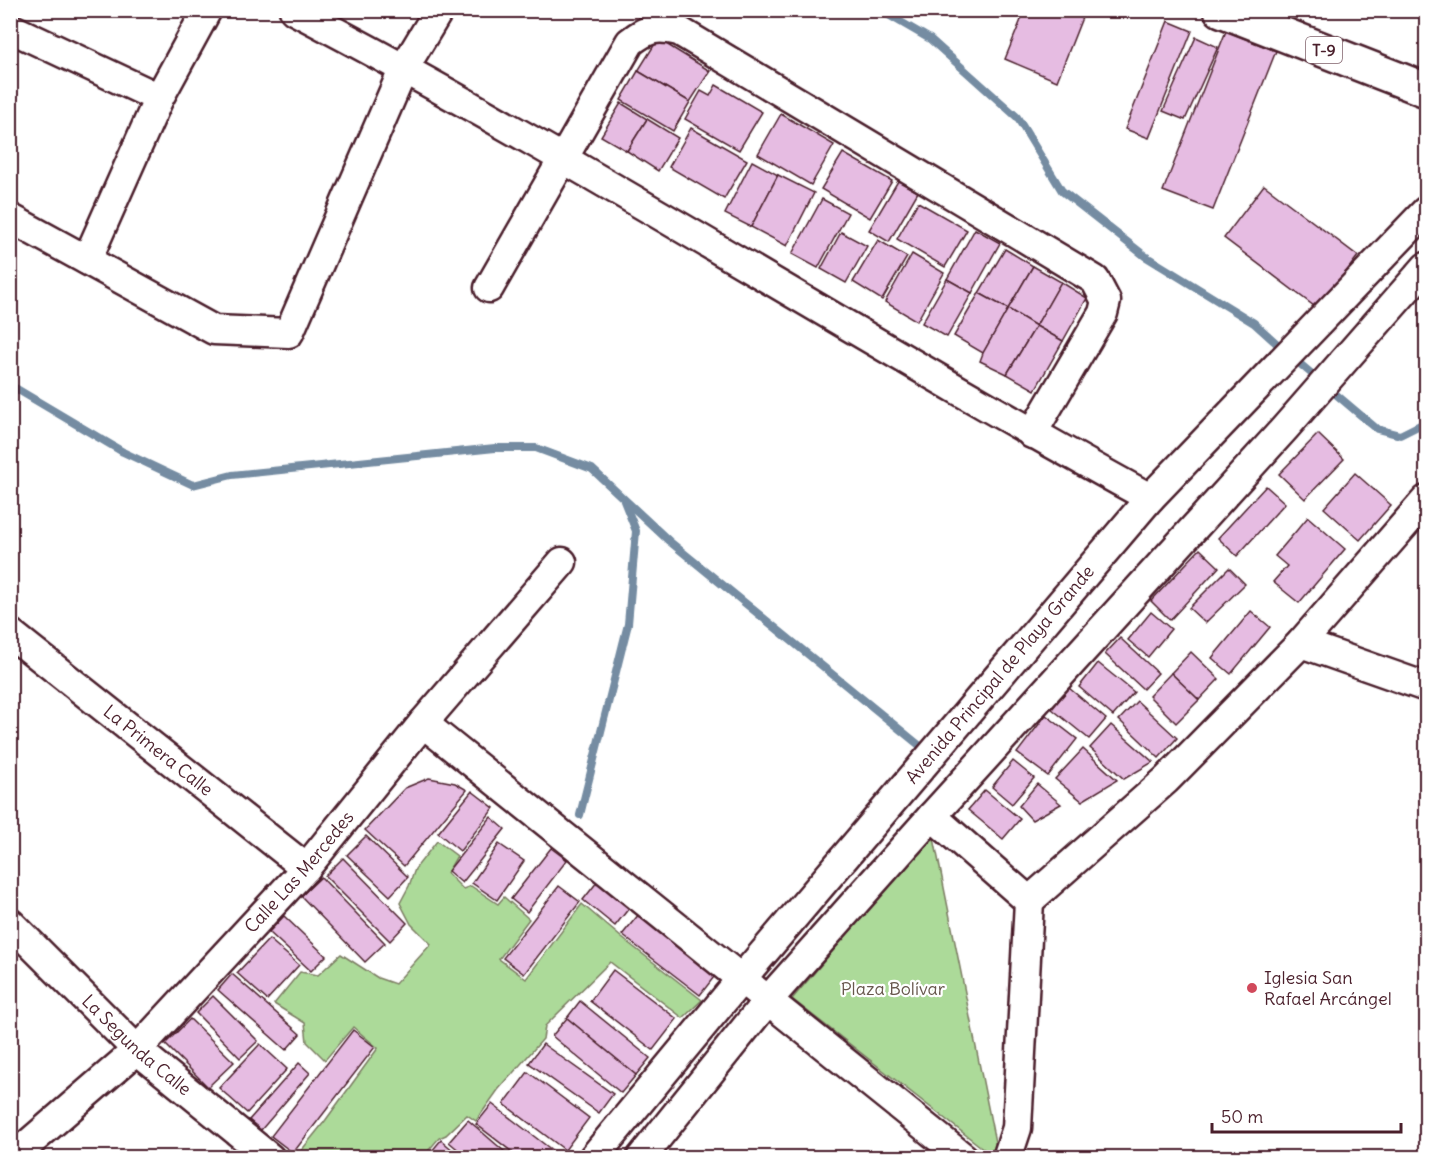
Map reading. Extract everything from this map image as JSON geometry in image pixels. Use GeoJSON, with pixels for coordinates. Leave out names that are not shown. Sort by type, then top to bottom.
{"type":"FeatureCollection","features":[{"type":"Feature","properties":{"kind":"highway","name":"T-9"},"geometry":{"type":"LineString","coordinates":[[1221,10],[1426,90]]}},
{"type":"Feature","properties":{"kind":"street"},"geometry":{"type":"LineString","coordinates":[[87,260],[159,98],[207,10]]}},
{"type":"Feature","properties":{"kind":"street"},"geometry":{"type":"LineString","coordinates":[[294,10],[404,68],[1032,434],[1150,498]]}},
{"type":"Feature","properties":{"kind":"street"},"geometry":{"type":"LineString","coordinates":[[10,218],[214,330],[289,333],[404,68],[440,10]]}},
{"type":"Feature","properties":{"kind":"street"},"geometry":{"type":"LineString","coordinates":[[10,28],[159,98]]}},
{"type":"Feature","properties":{"kind":"street"},"geometry":{"type":"LineString","coordinates":[[489,288],[630,42],[651,28],[679,30],[1095,280],[1106,301],[1103,312],[1032,434]]}},
{"type":"Feature","properties":{"kind":"street","name":"Avenida Principal de Playa Grande"},"geometry":{"type":"LineString","coordinates":[[593,1158],[742,978],[1150,498],[1426,211]]}},
{"type":"Feature","properties":{"kind":"street"},"geometry":{"type":"LineString","coordinates":[[641,1158],[768,1000],[1285,428],[1426,267]]}},
{"type":"Feature","properties":{"kind":"street"},"geometry":{"type":"LineString","coordinates":[[1007,1158],[1017,1128],[1029,901],[1166,780],[1301,643],[1426,500]]}},
{"type":"Feature","properties":{"kind":"street","name":"Calle Las Mercedes"},"geometry":{"type":"LineString","coordinates":[[12,1158],[137,1050],[306,868],[423,723],[562,562]]}},
{"type":"Feature","properties":{"kind":"street","name":"La Primera Calle"},"geometry":{"type":"LineString","coordinates":[[10,633],[306,868]]}},
{"type":"Feature","properties":{"kind":"street"},"geometry":{"type":"LineString","coordinates":[[1301,643],[1426,687]]}},
{"type":"Feature","properties":{"kind":"street"},"geometry":{"type":"LineString","coordinates":[[423,723],[964,1158]]}},
{"type":"Feature","properties":{"kind":"street"},"geometry":{"type":"LineString","coordinates":[[932,816],[1029,901]]}},
{"type":"Feature","properties":{"kind":"street","name":"La Segunda Calle"},"geometry":{"type":"LineString","coordinates":[[10,923],[137,1050],[270,1158]]}},
{"type":"Feature","properties":{"kind":"green space","name":"Plaza Bolívar"},"geometry":{"type":"Polygon","coordinates":[[[933,833],[998,1157],[994,1157],[792,999],[933,833]]]}},
{"type":"Feature","properties":{"kind":"green space"},"geometry":{"type":"Polygon","coordinates":[[[437,841],[457,856],[447,873],[463,889],[471,886],[498,904],[504,897],[529,919],[499,959],[526,979],[582,904],[702,1000],[683,1018],[610,962],[545,1026],[543,1039],[498,1090],[476,1121],[467,1115],[446,1135],[439,1138],[423,1157],[296,1157],[378,1048],[353,1027],[325,1060],[307,1042],[305,1023],[274,1004],[300,972],[318,975],[341,954],[378,978],[395,984],[431,944],[411,924],[400,903],[415,869],[437,841]]]}},
{"type":"Feature","properties":{"kind":"building"},"geometry":{"type":"Polygon","coordinates":[[[1025,10],[1085,10],[1057,81],[1005,59],[1025,10]]]}},
{"type":"Feature","properties":{"kind":"building"},"geometry":{"type":"Polygon","coordinates":[[[1168,21],[1192,31],[1149,138],[1125,129],[1168,21]]]}},
{"type":"Feature","properties":{"kind":"building"},"geometry":{"type":"Polygon","coordinates":[[[1226,31],[1276,51],[1213,210],[1163,191],[1226,31]]]}},
{"type":"Feature","properties":{"kind":"building"},"geometry":{"type":"Polygon","coordinates":[[[1196,37],[1218,47],[1185,120],[1163,111],[1196,37]]]}},
{"type":"Feature","properties":{"kind":"building"},"geometry":{"type":"Polygon","coordinates":[[[658,39],[710,71],[690,102],[638,71],[658,39]]]}},
{"type":"Feature","properties":{"kind":"building"},"geometry":{"type":"Polygon","coordinates":[[[638,71],[690,102],[673,131],[621,100],[638,71]]]}},
{"type":"Feature","properties":{"kind":"building"},"geometry":{"type":"Polygon","coordinates":[[[716,85],[762,112],[739,150],[685,119],[701,91],[710,96],[716,85]]]}},
{"type":"Feature","properties":{"kind":"building"},"geometry":{"type":"Polygon","coordinates":[[[621,103],[647,119],[627,151],[601,136],[621,103]]]}},
{"type":"Feature","properties":{"kind":"building"},"geometry":{"type":"Polygon","coordinates":[[[781,114],[834,145],[811,185],[758,154],[781,114]]]}},
{"type":"Feature","properties":{"kind":"building"},"geometry":{"type":"Polygon","coordinates":[[[647,119],[678,138],[658,171],[627,151],[647,119]]]}},
{"type":"Feature","properties":{"kind":"building"},"geometry":{"type":"Polygon","coordinates":[[[691,128],[747,160],[724,199],[669,167],[691,128]]]}},
{"type":"Feature","properties":{"kind":"building"},"geometry":{"type":"Polygon","coordinates":[[[843,153],[892,181],[870,218],[821,189],[843,153]]]}},
{"type":"Feature","properties":{"kind":"building"},"geometry":{"type":"Polygon","coordinates":[[[752,161],[778,175],[751,227],[725,214],[752,161]]]}},
{"type":"Feature","properties":{"kind":"building"},"geometry":{"type":"Polygon","coordinates":[[[778,175],[814,193],[787,246],[751,227],[778,175]]]}},
{"type":"Feature","properties":{"kind":"building"},"geometry":{"type":"Polygon","coordinates":[[[898,181],[918,192],[889,242],[869,230],[898,181]]]}},
{"type":"Feature","properties":{"kind":"building"},"geometry":{"type":"Polygon","coordinates":[[[1264,185],[1358,256],[1318,309],[1224,238],[1264,185]]]}},
{"type":"Feature","properties":{"kind":"building"},"geometry":{"type":"Polygon","coordinates":[[[822,199],[848,213],[818,268],[792,254],[822,199]]]}},
{"type":"Feature","properties":{"kind":"building"},"geometry":{"type":"Polygon","coordinates":[[[918,202],[967,230],[945,267],[897,239],[918,202]]]}},
{"type":"Feature","properties":{"kind":"building"},"geometry":{"type":"Polygon","coordinates":[[[975,229],[1000,243],[972,293],[947,279],[975,229]]]}},
{"type":"Feature","properties":{"kind":"building"},"geometry":{"type":"Polygon","coordinates":[[[841,232],[867,246],[846,283],[821,269],[841,232]]]}},
{"type":"Feature","properties":{"kind":"building"},"geometry":{"type":"Polygon","coordinates":[[[878,240],[907,257],[882,300],[853,282],[878,240]]]}},
{"type":"Feature","properties":{"kind":"building"},"geometry":{"type":"Polygon","coordinates":[[[1005,249],[1033,266],[1008,309],[979,293],[1005,249]]]}},
{"type":"Feature","properties":{"kind":"building"},"geometry":{"type":"Polygon","coordinates":[[[912,254],[944,273],[917,321],[885,302],[912,254]]]}},
{"type":"Feature","properties":{"kind":"building"},"geometry":{"type":"Polygon","coordinates":[[[1033,266],[1061,282],[1036,326],[1008,309],[1033,266]]]}},
{"type":"Feature","properties":{"kind":"building"},"geometry":{"type":"Polygon","coordinates":[[[947,279],[972,293],[947,337],[922,323],[947,279]]]}},
{"type":"Feature","properties":{"kind":"building"},"geometry":{"type":"Polygon","coordinates":[[[1061,282],[1087,298],[1063,341],[1036,326],[1061,282]]]}},
{"type":"Feature","properties":{"kind":"building"},"geometry":{"type":"Polygon","coordinates":[[[979,293],[1008,309],[983,353],[954,336],[979,293]]]}},
{"type":"Feature","properties":{"kind":"building"},"geometry":{"type":"Polygon","coordinates":[[[1008,309],[1036,326],[1007,374],[980,361],[1008,309]]]}},
{"type":"Feature","properties":{"kind":"building"},"geometry":{"type":"Polygon","coordinates":[[[1036,326],[1063,341],[1035,390],[1007,374],[1036,326]]]}},
{"type":"Feature","properties":{"kind":"building"},"geometry":{"type":"Polygon","coordinates":[[[1318,434],[1344,459],[1305,499],[1279,474],[1318,434]]]}},
{"type":"Feature","properties":{"kind":"building"},"geometry":{"type":"Polygon","coordinates":[[[1355,473],[1391,505],[1360,540],[1324,508],[1355,473]]]}},
{"type":"Feature","properties":{"kind":"building"},"geometry":{"type":"Polygon","coordinates":[[[1266,486],[1285,503],[1237,556],[1218,538],[1266,486]]]}},
{"type":"Feature","properties":{"kind":"building"},"geometry":{"type":"Polygon","coordinates":[[[1308,517],[1345,549],[1299,603],[1273,582],[1287,566],[1275,556],[1308,517]]]}},
{"type":"Feature","properties":{"kind":"building"},"geometry":{"type":"Polygon","coordinates":[[[1200,549],[1219,567],[1170,620],[1151,601],[1200,549]]]}},
{"type":"Feature","properties":{"kind":"building"},"geometry":{"type":"Polygon","coordinates":[[[1229,568],[1245,584],[1205,623],[1189,608],[1229,568]]]}},
{"type":"Feature","properties":{"kind":"building"},"geometry":{"type":"Polygon","coordinates":[[[1251,611],[1270,627],[1231,674],[1212,658],[1251,611]]]}},
{"type":"Feature","properties":{"kind":"building"},"geometry":{"type":"Polygon","coordinates":[[[1151,612],[1171,629],[1148,657],[1128,640],[1151,612]]]}},
{"type":"Feature","properties":{"kind":"building"},"geometry":{"type":"Polygon","coordinates":[[[1120,638],[1158,673],[1143,689],[1105,654],[1120,638]]]}},
{"type":"Feature","properties":{"kind":"building"},"geometry":{"type":"Polygon","coordinates":[[[1191,652],[1219,679],[1199,700],[1171,673],[1191,652]]]}},
{"type":"Feature","properties":{"kind":"building"},"geometry":{"type":"Polygon","coordinates":[[[1098,663],[1134,692],[1113,716],[1079,687],[1098,663]]]}},
{"type":"Feature","properties":{"kind":"building"},"geometry":{"type":"Polygon","coordinates":[[[1171,673],[1199,700],[1176,723],[1149,696],[1171,673]]]}},
{"type":"Feature","properties":{"kind":"building"},"geometry":{"type":"Polygon","coordinates":[[[1069,688],[1106,719],[1089,739],[1052,709],[1069,688]]]}},
{"type":"Feature","properties":{"kind":"building"},"geometry":{"type":"Polygon","coordinates":[[[1137,701],[1177,738],[1159,758],[1119,720],[1137,701]]]}},
{"type":"Feature","properties":{"kind":"building"},"geometry":{"type":"Polygon","coordinates":[[[1046,715],[1077,739],[1048,776],[1017,753],[1046,715]]]}},
{"type":"Feature","properties":{"kind":"building"},"geometry":{"type":"Polygon","coordinates":[[[1111,725],[1153,762],[1124,779],[1090,748],[1111,725]]]}},
{"type":"Feature","properties":{"kind":"building"},"geometry":{"type":"Polygon","coordinates":[[[1083,749],[1117,780],[1082,801],[1055,779],[1083,749]]]}},
{"type":"Feature","properties":{"kind":"building"},"geometry":{"type":"Polygon","coordinates":[[[1013,761],[1034,778],[1012,804],[992,787],[1013,761]]]}},
{"type":"Feature","properties":{"kind":"building"},"geometry":{"type":"Polygon","coordinates":[[[429,778],[455,783],[467,790],[404,866],[365,830],[405,788],[429,778]]]}},
{"type":"Feature","properties":{"kind":"building"},"geometry":{"type":"Polygon","coordinates":[[[1037,784],[1061,804],[1032,820],[1019,806],[1037,784]]]}},
{"type":"Feature","properties":{"kind":"building"},"geometry":{"type":"Polygon","coordinates":[[[985,790],[1020,819],[1003,839],[968,810],[985,790]]]}},
{"type":"Feature","properties":{"kind":"building"},"geometry":{"type":"Polygon","coordinates":[[[472,791],[494,808],[460,851],[438,833],[472,791]]]}},
{"type":"Feature","properties":{"kind":"building"},"geometry":{"type":"Polygon","coordinates":[[[491,817],[505,829],[462,883],[448,871],[491,817]]]}},
{"type":"Feature","properties":{"kind":"building"},"geometry":{"type":"Polygon","coordinates":[[[366,836],[408,877],[390,896],[347,855],[366,836]]]}},
{"type":"Feature","properties":{"kind":"building"},"geometry":{"type":"Polygon","coordinates":[[[499,844],[524,861],[497,900],[472,883],[499,844]]]}},
{"type":"Feature","properties":{"kind":"building"},"geometry":{"type":"Polygon","coordinates":[[[551,848],[567,860],[527,912],[511,899],[551,848]]]}},
{"type":"Feature","properties":{"kind":"building"},"geometry":{"type":"Polygon","coordinates":[[[343,858],[407,923],[390,941],[325,876],[343,858]]]}},
{"type":"Feature","properties":{"kind":"building"},"geometry":{"type":"Polygon","coordinates":[[[321,877],[385,943],[365,962],[301,896],[321,877]]]}},
{"type":"Feature","properties":{"kind":"building"},"geometry":{"type":"Polygon","coordinates":[[[601,877],[633,903],[615,926],[583,900],[601,877]]]}},
{"type":"Feature","properties":{"kind":"building"},"geometry":{"type":"Polygon","coordinates":[[[559,886],[580,902],[524,974],[503,958],[559,886]]]}},
{"type":"Feature","properties":{"kind":"building"},"geometry":{"type":"Polygon","coordinates":[[[644,908],[721,968],[700,995],[622,935],[644,908]]]}},
{"type":"Feature","properties":{"kind":"building"},"geometry":{"type":"Polygon","coordinates":[[[284,916],[326,956],[311,971],[269,932],[284,916]]]}},
{"type":"Feature","properties":{"kind":"building"},"geometry":{"type":"Polygon","coordinates":[[[269,939],[299,965],[267,1000],[237,973],[269,939]]]}},
{"type":"Feature","properties":{"kind":"building"},"geometry":{"type":"Polygon","coordinates":[[[613,970],[677,1019],[653,1050],[590,1001],[613,970]]]}},
{"type":"Feature","properties":{"kind":"building"},"geometry":{"type":"Polygon","coordinates":[[[232,974],[300,1034],[286,1050],[218,990],[232,974]]]}},
{"type":"Feature","properties":{"kind":"building"},"geometry":{"type":"Polygon","coordinates":[[[213,996],[258,1041],[240,1058],[196,1013],[213,996]]]}},
{"type":"Feature","properties":{"kind":"building"},"geometry":{"type":"Polygon","coordinates":[[[580,1001],[650,1058],[636,1075],[567,1018],[580,1001]]]}},
{"type":"Feature","properties":{"kind":"building"},"geometry":{"type":"Polygon","coordinates":[[[567,1018],[636,1075],[621,1093],[552,1036],[567,1018]]]}},
{"type":"Feature","properties":{"kind":"building"},"geometry":{"type":"Polygon","coordinates":[[[190,1019],[234,1062],[208,1087],[165,1044],[190,1019]]]}},
{"type":"Feature","properties":{"kind":"building"},"geometry":{"type":"Polygon","coordinates":[[[353,1030],[375,1047],[293,1153],[271,1136],[353,1030]]]}},
{"type":"Feature","properties":{"kind":"building"},"geometry":{"type":"Polygon","coordinates":[[[260,1044],[287,1069],[247,1113],[219,1088],[260,1044]]]}},
{"type":"Feature","properties":{"kind":"building"},"geometry":{"type":"Polygon","coordinates":[[[543,1044],[613,1094],[599,1113],[529,1063],[543,1044]]]}},
{"type":"Feature","properties":{"kind":"building"},"geometry":{"type":"Polygon","coordinates":[[[299,1063],[310,1073],[261,1130],[249,1120],[299,1063]]]}},
{"type":"Feature","properties":{"kind":"building"},"geometry":{"type":"Polygon","coordinates":[[[528,1072],[589,1118],[565,1150],[504,1104],[528,1072]]]}},
{"type":"Feature","properties":{"kind":"building"},"geometry":{"type":"Polygon","coordinates":[[[492,1104],[561,1158],[520,1158],[476,1124],[492,1104]]]}},
{"type":"Feature","properties":{"kind":"building"},"geometry":{"type":"Polygon","coordinates":[[[468,1120],[512,1158],[468,1158],[449,1142],[468,1120]]]}},
{"type":"Feature","properties":{"kind":"building"},"geometry":{"type":"Polygon","coordinates":[[[441,1140],[462,1158],[426,1158],[441,1140]]]}},
{"type":"Feature","properties":{"kind":"waterway"},"geometry":{"type":"LineString","coordinates":[[880,10],[930,39],[1017,117],[1062,191],[1145,256],[1254,323],[1284,350]]}},
{"type":"Feature","properties":{"kind":"waterway"},"geometry":{"type":"LineString","coordinates":[[1293,358],[1377,429],[1400,435],[1426,422]]}},
{"type":"Feature","properties":{"kind":"waterway"},"geometry":{"type":"LineString","coordinates":[[10,385],[123,452],[193,485],[232,475],[495,448],[536,448],[592,469],[669,541],[919,745]]}},
{"type":"Feature","properties":{"kind":"waterway"},"geometry":{"type":"LineString","coordinates":[[580,815],[628,624],[636,531],[624,501]]}},
{"type":"Feature","properties":{"kind":"place","name":"Iglesia San Rafael Arcángel"},"geometry":{"type":"Point","coordinates":[1252,988]}}]}
